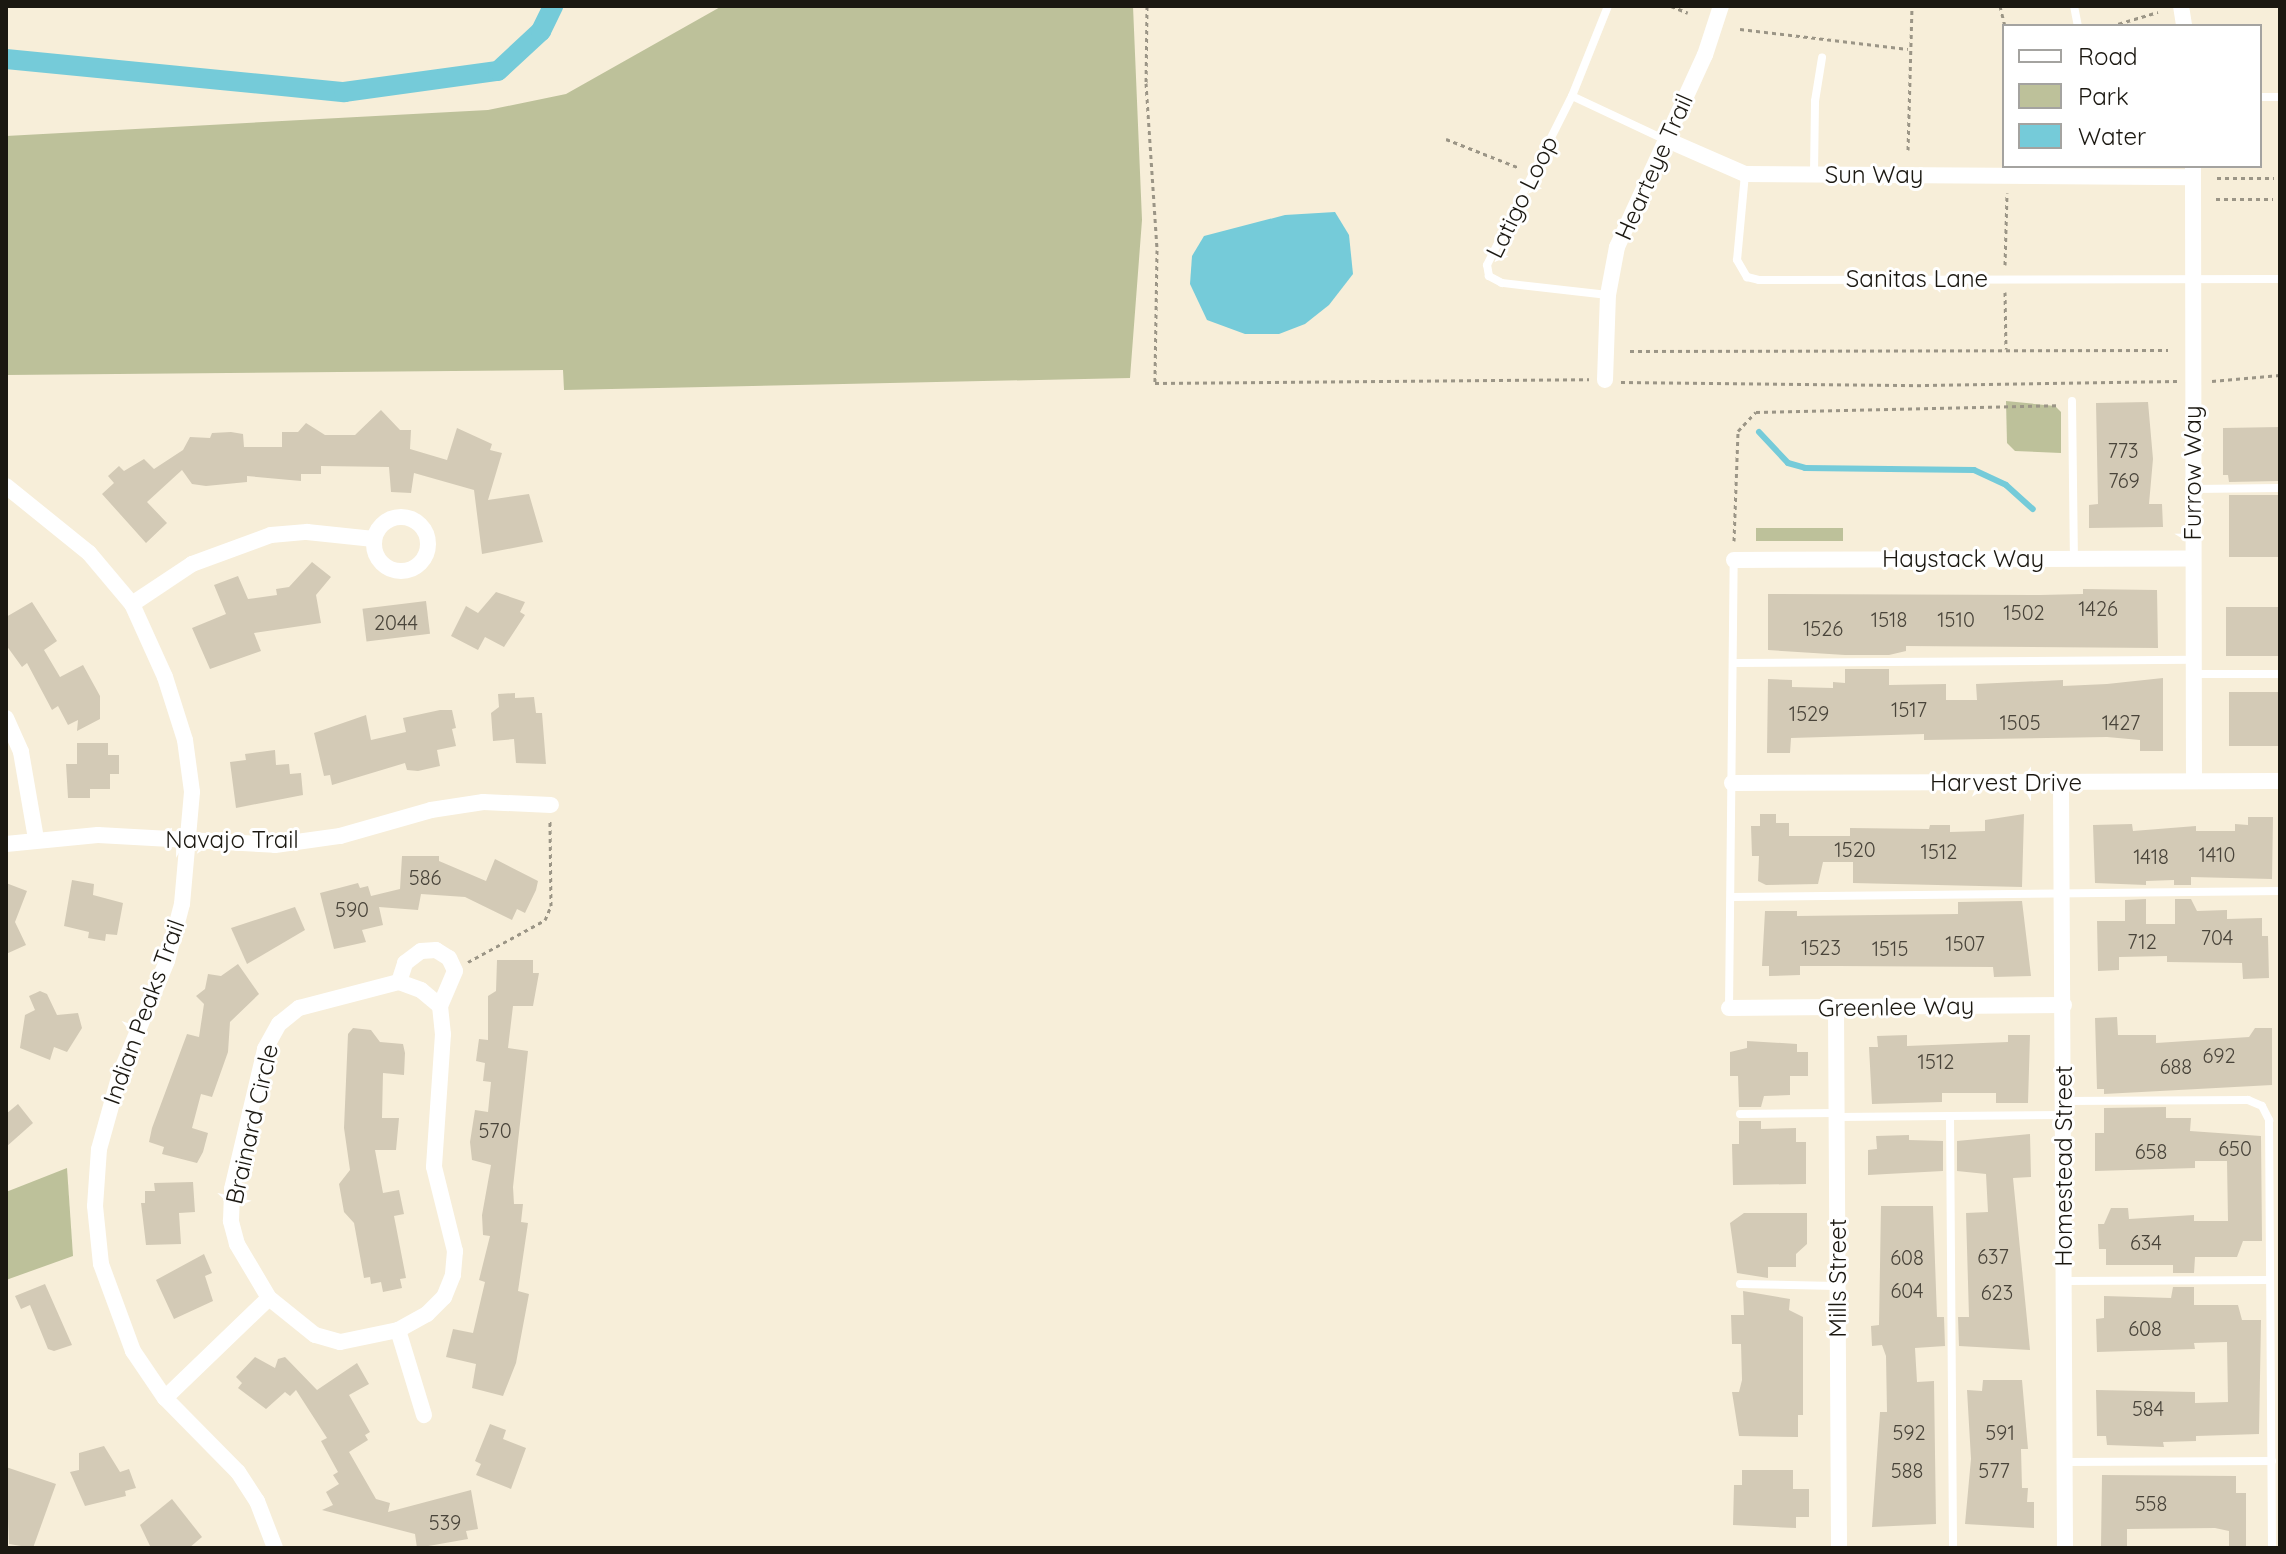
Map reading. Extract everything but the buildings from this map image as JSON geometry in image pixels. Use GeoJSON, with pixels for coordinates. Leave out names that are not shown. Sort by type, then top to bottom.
{"type":"FeatureCollection","features":[{"type":"Feature","properties":{"kind":"street","name":"Hearteye Trail"},"geometry":{"type":"LineString","coordinates":[[1605,380],[1608,295],[1624,227],[1705,55],[1721,6]]}},
{"type":"Feature","properties":{"kind":"street","name":"Sun Way"},"geometry":{"type":"LineString","coordinates":[[1665,139],[1745,174],[2193,171]]}},
{"type":"Feature","properties":{"kind":"street","name":"Furrow Way"},"geometry":{"type":"LineString","coordinates":[[2193,171],[2194,781]]}},
{"type":"Feature","properties":{"kind":"street","name":"Indian Peaks Trail"},"geometry":{"type":"LineString","coordinates":[[6,486],[89,553],[132,604],[165,677],[185,740],[192,792],[191,844],[167,961],[106,1118],[95,1206],[112,1305],[133,1351],[165,1398],[238,1472],[257,1501],[275,1548]]}},
{"type":"Feature","properties":{"kind":"street"},"geometry":{"type":"LineString","coordinates":[[132,604],[192,564],[271,535],[307,532],[374,539]]}},
{"type":"Feature","properties":{"kind":"street","name":"Haystack Way"},"geometry":{"type":"LineString","coordinates":[[1734,552],[2193,558]]}},
{"type":"Feature","properties":{"kind":"street"},"geometry":{"type":"LineString","coordinates":[[6,718],[21,752],[36,839]]}},
{"type":"Feature","properties":{"kind":"street","name":"Harvest Drive"},"geometry":{"type":"LineString","coordinates":[[1732,783],[2280,781]]}},
{"type":"Feature","properties":{"kind":"street","name":"Homestead Street"},"geometry":{"type":"LineString","coordinates":[[2061,783],[2065,1548]]}},
{"type":"Feature","properties":{"kind":"street","name":"Navajo Trail"},"geometry":{"type":"LineString","coordinates":[[6,844],[98,835],[191,844],[275,845],[340,836],[431,810],[483,802],[551,805]]}},
{"type":"Feature","properties":{"kind":"street"},"geometry":{"type":"LineString","coordinates":[[440,1006],[421,990],[399,982],[405,963],[421,951],[436,950],[449,958],[455,971]]}},
{"type":"Feature","properties":{"kind":"street","name":"Brainard Circle"},"geometry":{"type":"LineString","coordinates":[[399,982],[299,1008],[279,1024],[265,1049],[232,1189],[231,1221],[237,1244],[269,1298],[315,1335],[340,1342],[398,1330],[427,1314],[444,1297],[453,1275],[455,1251],[434,1167],[443,1034],[440,1006],[455,971]]}},
{"type":"Feature","properties":{"kind":"street","name":"Greenlee Way"},"geometry":{"type":"LineString","coordinates":[[1729,1008],[2064,1005]]}},
{"type":"Feature","properties":{"kind":"street","name":"Mills Street"},"geometry":{"type":"LineString","coordinates":[[1836,1008],[1839,1548]]}},
{"type":"Feature","properties":{"kind":"street"},"geometry":{"type":"LineString","coordinates":[[165,1398],[269,1298]]}},
{"type":"Feature","properties":{"kind":"street"},"geometry":{"type":"LineString","coordinates":[[398,1330],[424,1415]]}},
{"type":"Feature","properties":{"kind":"lane","name":"Latigo Loop"},"geometry":{"type":"LineString","coordinates":[[1608,6],[1572,96],[1489,257],[1489,276],[1502,283],[1608,295]]}},
{"type":"Feature","properties":{"kind":"lane"},"geometry":{"type":"LineString","coordinates":[[1814,175],[1815,101],[1822,58]]}},
{"type":"Feature","properties":{"kind":"lane","name":"Sun Way"},"geometry":{"type":"LineString","coordinates":[[1572,96],[1665,139]]}},
{"type":"Feature","properties":{"kind":"lane"},"geometry":{"type":"LineString","coordinates":[[2262,97],[2278,97]]}},
{"type":"Feature","properties":{"kind":"lane","name":"Sanitas Lane"},"geometry":{"type":"LineString","coordinates":[[1745,174],[1737,260],[1747,277],[1759,280],[2195,278]]}},
{"type":"Feature","properties":{"kind":"lane"},"geometry":{"type":"LineString","coordinates":[[2195,278],[2280,279]]}},
{"type":"Feature","properties":{"kind":"lane"},"geometry":{"type":"LineString","coordinates":[[2072,401],[2074,558]]}},
{"type":"Feature","properties":{"kind":"lane"},"geometry":{"type":"LineString","coordinates":[[2193,489],[2280,488]]}},
{"type":"Feature","properties":{"kind":"lane"},"geometry":{"type":"LineString","coordinates":[[1729,1008],[1734,552]]}},
{"type":"Feature","properties":{"kind":"lane"},"geometry":{"type":"LineString","coordinates":[[1733,663],[2193,667],[2280,674]]}},
{"type":"Feature","properties":{"kind":"lane"},"geometry":{"type":"LineString","coordinates":[[1731,897],[2063,896],[2280,891]]}},
{"type":"Feature","properties":{"kind":"lane"},"geometry":{"type":"LineString","coordinates":[[1740,1114],[1950,1116],[2248,1100],[2262,1106],[2269,1120],[2272,1548]]}},
{"type":"Feature","properties":{"kind":"lane"},"geometry":{"type":"LineString","coordinates":[[1950,1116],[1953,1548]]}},
{"type":"Feature","properties":{"kind":"lane"},"geometry":{"type":"LineString","coordinates":[[2064,1281],[2270,1280]]}},
{"type":"Feature","properties":{"kind":"lane"},"geometry":{"type":"LineString","coordinates":[[1740,1284],[1838,1286]]}},
{"type":"Feature","properties":{"kind":"lane"},"geometry":{"type":"LineString","coordinates":[[2065,1462],[2272,1461]]}},
{"type":"Feature","properties":{"kind":"path"},"geometry":{"type":"LineString","coordinates":[[1147,6],[1146,83],[1157,250],[1155,383],[1605,380],[1925,385],[2193,381],[2280,375]]}},
{"type":"Feature","properties":{"kind":"path"},"geometry":{"type":"LineString","coordinates":[[1671,6],[1688,13]]}},
{"type":"Feature","properties":{"kind":"path"},"geometry":{"type":"LineString","coordinates":[[1908,150],[1908,49],[1912,6]]}},
{"type":"Feature","properties":{"kind":"path"},"geometry":{"type":"LineString","coordinates":[[2118,24],[2158,12]]}},
{"type":"Feature","properties":{"kind":"path"},"geometry":{"type":"LineString","coordinates":[[1740,29],[1908,49]]}},
{"type":"Feature","properties":{"kind":"path"},"geometry":{"type":"LineString","coordinates":[[1446,139],[1531,173]]}},
{"type":"Feature","properties":{"kind":"path"},"geometry":{"type":"LineString","coordinates":[[2217,178],[2274,178]]}},
{"type":"Feature","properties":{"kind":"path"},"geometry":{"type":"LineString","coordinates":[[2216,199],[2273,199]]}},
{"type":"Feature","properties":{"kind":"path"},"geometry":{"type":"LineString","coordinates":[[1630,351],[2168,350]]}},
{"type":"Feature","properties":{"kind":"path"},"geometry":{"type":"LineString","coordinates":[[1749,544],[1734,552],[1738,431],[1756,412],[2054,401],[2066,415]]}},
{"type":"Feature","properties":{"kind":"path"},"geometry":{"type":"LineString","coordinates":[[455,971],[545,920],[551,906],[551,805]]}},
{"type":"Feature","properties":{"kind":"green space"},"geometry":{"type":"Polygon","coordinates":[[[722,6],[1133,6],[1142,220],[1130,378],[564,390],[563,370],[6,375],[6,136],[488,110],[566,94],[722,6]]]}},
{"type":"Feature","properties":{"kind":"green space"},"geometry":{"type":"Polygon","coordinates":[[[2006,401],[2055,406],[2061,412],[2061,453],[2015,451],[2007,443],[2006,401]]]}},
{"type":"Feature","properties":{"kind":"green space"},"geometry":{"type":"Polygon","coordinates":[[[1756,528],[1843,528],[1843,541],[1756,541],[1756,528]]]}},
{"type":"Feature","properties":{"kind":"green space"},"geometry":{"type":"Polygon","coordinates":[[[67,1168],[73,1256],[6,1280],[6,1192],[67,1168]]]}},
{"type":"Feature","properties":{"kind":"water"},"geometry":{"type":"Polygon","coordinates":[[[1335,212],[1349,235],[1353,274],[1329,305],[1305,324],[1279,334],[1245,334],[1207,320],[1190,284],[1192,256],[1204,236],[1285,215],[1335,212]]]}},
{"type":"Feature","properties":{"kind":"waterway"},"geometry":{"type":"LineString","coordinates":[[6,59],[344,92],[498,71],[541,31],[553,6]]}},
{"type":"Feature","properties":{"kind":"waterway"},"geometry":{"type":"LineString","coordinates":[[1759,432],[1788,463],[1805,468],[1974,470],[2006,485],[2033,509]]}}]}
